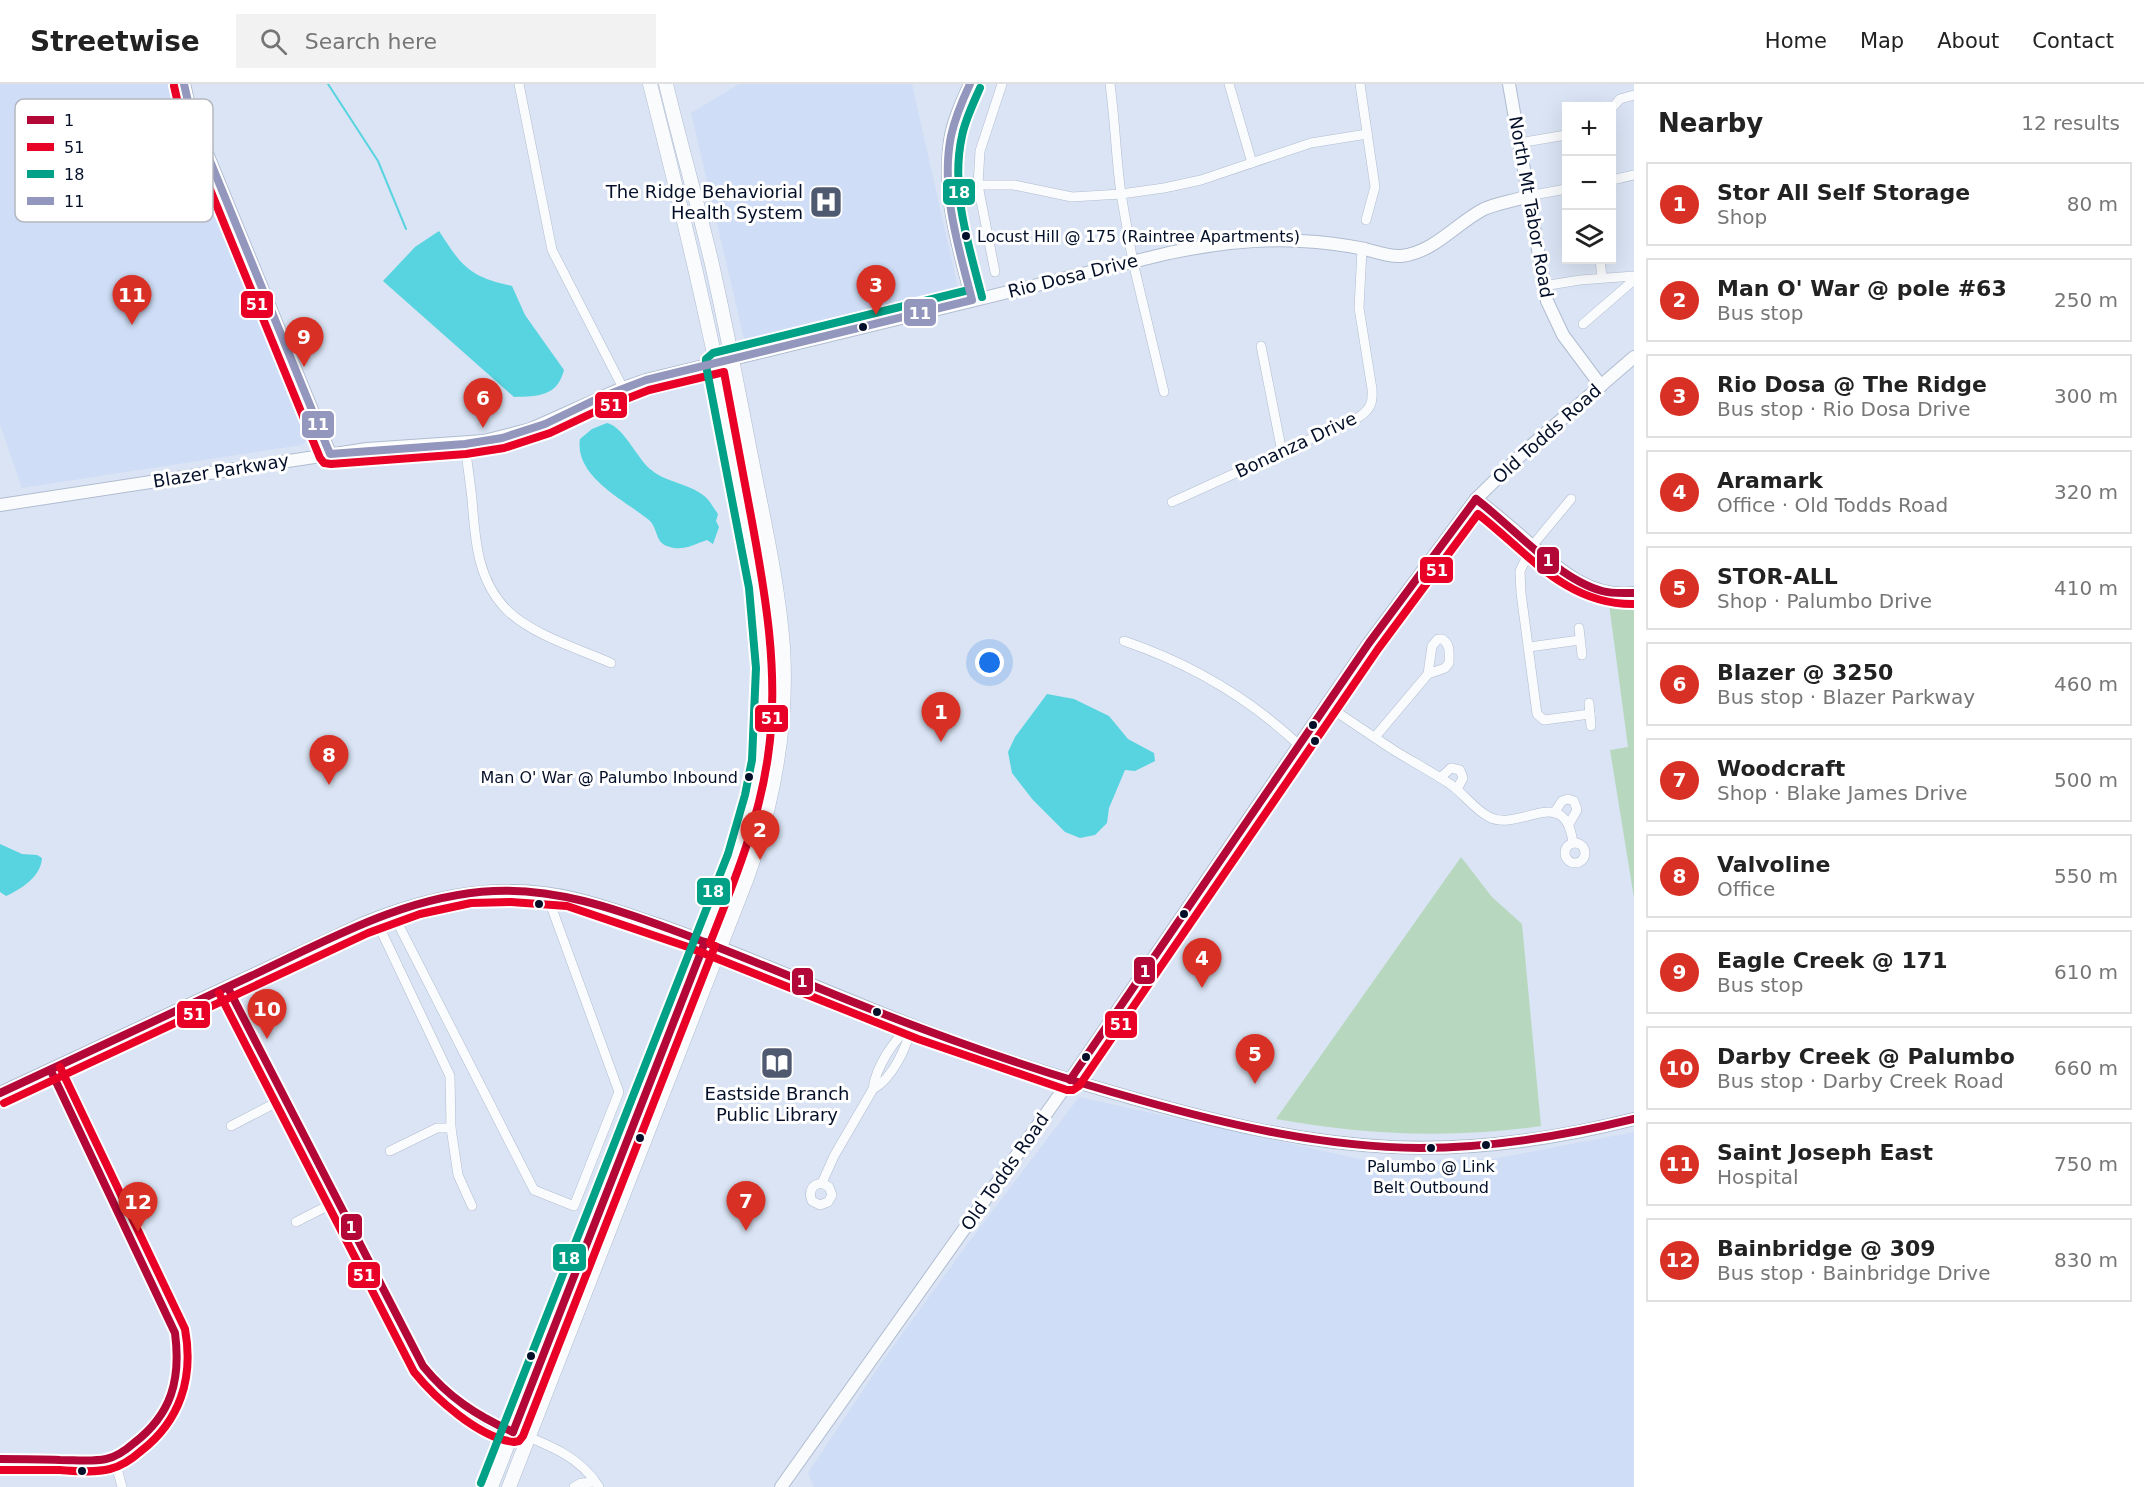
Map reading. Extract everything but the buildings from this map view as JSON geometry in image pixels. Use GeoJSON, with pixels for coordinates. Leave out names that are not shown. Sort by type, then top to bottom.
{"type":"FeatureCollection","features":[{"type":"Feature","properties":{"kind":"main road"},"geometry":{"type":"LineString","coordinates":[[491,1487],[741,846],[755,797],[762,761],[767,693],[766,640],[759,586],[716,363],[684,219],[650,84]]}},
{"type":"Feature","properties":{"kind":"main road"},"geometry":{"type":"LineString","coordinates":[[509,1487],[750,868],[766,820],[778,757],[783,703],[783,648],[776,588],[711,260],[666,84]]}},
{"type":"Feature","properties":{"kind":"street"},"geometry":{"type":"LineString","coordinates":[[184,84],[187,99]]}},
{"type":"Feature","properties":{"kind":"street"},"geometry":{"type":"LineString","coordinates":[[519,84],[552,250],[623,388]]}},
{"type":"Feature","properties":{"kind":"street"},"geometry":{"type":"LineString","coordinates":[[970,84],[950,139],[947,185],[953,223],[972,300]]}},
{"type":"Feature","properties":{"kind":"street"},"geometry":{"type":"LineString","coordinates":[[995,272],[978,185],[980,151],[1002,84]]}},
{"type":"Feature","properties":{"kind":"street"},"geometry":{"type":"LineString","coordinates":[[1110,84],[1116,125],[1115,146],[1121,194],[1133,262],[1164,392]]}},
{"type":"Feature","properties":{"kind":"street"},"geometry":{"type":"LineString","coordinates":[[1229,84],[1252,163]]}},
{"type":"Feature","properties":{"kind":"street"},"geometry":{"type":"LineString","coordinates":[[1360,84],[1375,187],[1366,220]]}},
{"type":"Feature","properties":{"kind":"street","name":"North Mt Tabor Road"},"geometry":{"type":"LineString","coordinates":[[1509,84],[1543,286],[1557,325],[1601,386]]}},
{"type":"Feature","properties":{"kind":"street"},"geometry":{"type":"LineString","coordinates":[[1616,103],[1620,99],[1634,96]]}},
{"type":"Feature","properties":{"kind":"street"},"geometry":{"type":"LineString","coordinates":[[947,185],[1014,185],[1072,196],[1121,194],[1201,180],[1311,143],[1367,134]]}},
{"type":"Feature","properties":{"kind":"street"},"geometry":{"type":"LineString","coordinates":[[1519,143],[1562,136]]}},
{"type":"Feature","properties":{"kind":"street"},"geometry":{"type":"LineString","coordinates":[[213,168],[330,454]]}},
{"type":"Feature","properties":{"kind":"street"},"geometry":{"type":"LineString","coordinates":[[1616,179],[1634,175]]}},
{"type":"Feature","properties":{"kind":"street"},"geometry":{"type":"LineString","coordinates":[[1528,196],[1562,190]]}},
{"type":"Feature","properties":{"kind":"street","name":"Rio Dosa Drive"},"geometry":{"type":"LineString","coordinates":[[716,363],[1169,253],[1235,242],[1302,241],[1398,256],[1418,253],[1435,245],[1461,223],[1486,208],[1528,196]]}},
{"type":"Feature","properties":{"kind":"street","name":"Bonanza Drive"},"geometry":{"type":"LineString","coordinates":[[1172,502],[1359,417],[1370,408],[1373,401],[1359,308],[1362,249]]}},
{"type":"Feature","properties":{"kind":"street"},"geometry":{"type":"LineString","coordinates":[[1600,264],[1602,278]]}},
{"type":"Feature","properties":{"kind":"street"},"geometry":{"type":"LineString","coordinates":[[1543,286],[1602,278],[1634,278]]}},
{"type":"Feature","properties":{"kind":"street"},"geometry":{"type":"LineString","coordinates":[[1583,324],[1634,278]]}},
{"type":"Feature","properties":{"kind":"street"},"geometry":{"type":"LineString","coordinates":[[1261,346],[1282,452]]}},
{"type":"Feature","properties":{"kind":"street","name":"Old Todds Road"},"geometry":{"type":"LineString","coordinates":[[781,1487],[1070,1080],[1369,643],[1476,499],[1525,451],[1634,357]]}},
{"type":"Feature","properties":{"kind":"street","name":"Blazer Parkway"},"geometry":{"type":"LineString","coordinates":[[0,505],[367,449],[465,444],[502,438],[531,429],[623,388],[716,363]]}},
{"type":"Feature","properties":{"kind":"street"},"geometry":{"type":"LineString","coordinates":[[465,444],[476,549],[484,574],[497,598],[508,611],[548,636],[611,663]]}},
{"type":"Feature","properties":{"kind":"street"},"geometry":{"type":"LineString","coordinates":[[1476,499],[1580,583],[1604,592],[1634,593]]}},
{"type":"Feature","properties":{"kind":"street"},"geometry":{"type":"LineString","coordinates":[[1571,499],[1532,546],[1523,563],[1520,579],[1535,708],[1539,718],[1550,720],[1590,714]]}},
{"type":"Feature","properties":{"kind":"street"},"geometry":{"type":"LineString","coordinates":[[1579,628],[1582,655]]}},
{"type":"Feature","properties":{"kind":"street"},"geometry":{"type":"LineString","coordinates":[[1124,640],[1216,682],[1264,714],[1299,745]]}},
{"type":"Feature","properties":{"kind":"street"},"geometry":{"type":"LineString","coordinates":[[1529,647],[1580,640]]}},
{"type":"Feature","properties":{"kind":"street"},"geometry":{"type":"LineString","coordinates":[[1375,737],[1428,674]]}},
{"type":"Feature","properties":{"kind":"street"},"geometry":{"type":"LineString","coordinates":[[1589,703],[1592,726]]}},
{"type":"Feature","properties":{"kind":"street"},"geometry":{"type":"LineString","coordinates":[[1326,705],[1457,789],[1482,813],[1496,819],[1554,813],[1564,818],[1569,824],[1573,843]]}},
{"type":"Feature","properties":{"kind":"street"},"geometry":{"type":"LineString","coordinates":[[1440,778],[1451,768],[1460,770],[1463,778],[1457,789]]}},
{"type":"Feature","properties":{"kind":"street"},"geometry":{"type":"LineString","coordinates":[[1554,813],[1562,801],[1568,799],[1574,801],[1577,810],[1569,824]]}},
{"type":"Feature","properties":{"kind":"street"},"geometry":{"type":"LineString","coordinates":[[0,1093],[375,918],[434,900],[470,893],[511,891],[554,894],[581,899],[720,947],[911,1025],[1070,1080],[1158,1106],[1265,1132],[1328,1142],[1392,1147],[1453,1147],[1517,1141],[1594,1129],[1634,1119]]}},
{"type":"Feature","properties":{"kind":"street"},"geometry":{"type":"LineString","coordinates":[[393,912],[534,1190],[573,1206],[619,1092],[551,906],[554,894]]}},
{"type":"Feature","properties":{"kind":"street"},"geometry":{"type":"LineString","coordinates":[[375,918],[450,1076],[451,1128],[458,1175],[472,1206]]}},
{"type":"Feature","properties":{"kind":"street"},"geometry":{"type":"LineString","coordinates":[[228,988],[415,1353],[429,1375],[446,1394],[468,1410],[567,1455],[588,1472],[595,1485]]}},
{"type":"Feature","properties":{"kind":"street"},"geometry":{"type":"LineString","coordinates":[[822,1183],[834,1156],[873,1089],[884,1084],[904,1050],[909,1041],[911,1025]]}},
{"type":"Feature","properties":{"kind":"street"},"geometry":{"type":"LineString","coordinates":[[0,1459],[82,1461],[114,1457],[140,1440],[159,1420],[168,1405],[178,1371],[179,1353],[175,1333],[51,1071]]}},
{"type":"Feature","properties":{"kind":"street"},"geometry":{"type":"LineString","coordinates":[[231,1126],[285,1098]]}},
{"type":"Feature","properties":{"kind":"street"},"geometry":{"type":"LineString","coordinates":[[390,1151],[437,1128],[451,1128]]}},
{"type":"Feature","properties":{"kind":"street"},"geometry":{"type":"LineString","coordinates":[[296,1222],[337,1201]]}},
{"type":"Feature","properties":{"kind":"street"},"geometry":{"type":"LineString","coordinates":[[114,1457],[122,1487]]}},
{"type":"Feature","properties":{"kind":"street"},"geometry":{"type":"LineString","coordinates":[[574,1487],[581,1483],[595,1485]]}},
{"type":"Feature","properties":{"kind":"shaded area"},"geometry":{"type":"Polygon","coordinates":[[[0,84],[174,84],[177,99],[15,99],[15,222],[213,222],[213,194],[306,441],[302,445],[22,488],[0,425],[0,84]]]}},
{"type":"Feature","properties":{"kind":"shaded area","name":"The Ridge Behaviorial Health System"},"geometry":{"type":"Polygon","coordinates":[[[739,84],[912,84],[959,292],[744,339],[691,113],[739,84]]]}},
{"type":"Feature","properties":{"kind":"shaded area"},"geometry":{"type":"Polygon","coordinates":[[[1079,1097],[1369,1161],[1493,1159],[1634,1132],[1634,1487],[814,1487],[808,1473],[879,1366],[965,1247],[1079,1097]]]}},
{"type":"Feature","properties":{"kind":"green space"},"geometry":{"type":"Polygon","coordinates":[[[1609,604],[1634,605],[1634,898],[1610,750],[1628,747],[1609,604]]]}},
{"type":"Feature","properties":{"kind":"green space"},"geometry":{"type":"Polygon","coordinates":[[[1461,857],[1492,897],[1522,924],[1541,1126],[1441,1134],[1342,1129],[1276,1119],[1461,857]]]}},
{"type":"Feature","properties":{"kind":"water"},"geometry":{"type":"Polygon","coordinates":[[[439,231],[454,254],[468,269],[486,279],[512,286],[525,315],[564,370],[561,379],[551,390],[539,395],[514,397],[383,281],[415,247],[439,231]]]}},
{"type":"Feature","properties":{"kind":"water"},"geometry":{"type":"Polygon","coordinates":[[[607,423],[619,430],[645,464],[655,473],[694,490],[708,500],[718,514],[716,521],[719,527],[713,544],[707,540],[687,547],[672,548],[663,544],[649,520],[615,496],[593,476],[580,453],[580,439],[592,429],[607,423]]]}},
{"type":"Feature","properties":{"kind":"water"},"geometry":{"type":"Polygon","coordinates":[[[1047,694],[1074,699],[1109,716],[1128,739],[1154,753],[1155,761],[1135,771],[1125,770],[1109,808],[1107,823],[1095,835],[1080,838],[1065,832],[1033,800],[1012,773],[1008,752],[1015,737],[1047,694]]]}},
{"type":"Feature","properties":{"kind":"water"},"geometry":{"type":"Polygon","coordinates":[[[0,844],[22,854],[37,855],[42,858],[34,877],[24,886],[6,896],[0,892],[0,844]]]}},
{"type":"Feature","properties":{"kind":"waterway"},"geometry":{"type":"LineString","coordinates":[[328,84],[378,161],[406,229]]}},
{"type":"Feature","properties":{"kind":"transit line","name":"11"},"geometry":{"type":"LineString","coordinates":[[184,84],[187,99]]}},
{"type":"Feature","properties":{"kind":"transit line","name":"11"},"geometry":{"type":"LineString","coordinates":[[213,168],[330,454],[465,444],[502,438],[545,424],[599,398],[646,380],[972,300],[952,219],[948,178],[951,136],[970,84]]}},
{"type":"Feature","properties":{"kind":"transit line","name":"51"},"geometry":{"type":"LineString","coordinates":[[174,86],[177,99]]}},
{"type":"Feature","properties":{"kind":"transit line","name":"18"},"geometry":{"type":"LineString","coordinates":[[980,88],[963,130],[958,177],[963,218],[982,297]]}},
{"type":"Feature","properties":{"kind":"transit line","name":"51"},"geometry":{"type":"LineString","coordinates":[[213,197],[324,463],[466,454],[504,448],[550,433],[603,408],[649,390],[724,372],[756,541],[769,633],[772,694],[768,756],[759,804],[745,851],[710,943]]}},
{"type":"Feature","properties":{"kind":"transit line","name":"18"},"geometry":{"type":"LineString","coordinates":[[481,1483],[728,854],[745,795],[752,760],[756,668],[749,588],[706,359],[713,353],[969,290]]}},
{"type":"Feature","properties":{"kind":"transit line","name":"1"},"geometry":{"type":"LineString","coordinates":[[1476,499],[1536,551],[1585,585],[1614,593],[1634,593]]}},
{"type":"Feature","properties":{"kind":"transit line","name":"1"},"geometry":{"type":"LineString","coordinates":[[1070,1080],[1369,643],[1476,499]]}},
{"type":"Feature","properties":{"kind":"transit line","name":"51"},"geometry":{"type":"LineString","coordinates":[[4,1103],[368,933],[420,914],[471,903],[511,902],[567,906],[688,947],[918,1039],[1067,1090],[1073,1090],[1079,1086],[1378,649],[1478,514],[1549,574],[1568,586],[1588,596],[1610,602],[1634,604]]}},
{"type":"Feature","properties":{"kind":"transit line","name":"1"},"geometry":{"type":"LineString","coordinates":[[0,1093],[368,921],[399,910],[461,894],[517,891],[561,896],[627,914],[987,1052],[1063,1078],[1244,1126],[1349,1144],[1420,1148],[1474,1146],[1528,1140],[1634,1119]]}},
{"type":"Feature","properties":{"kind":"transit line","name":"1"},"geometry":{"type":"LineString","coordinates":[[513,1432],[705,942]]}},
{"type":"Feature","properties":{"kind":"transit line","name":"51"},"geometry":{"type":"LineString","coordinates":[[219,993],[414,1372],[446,1405],[473,1425],[501,1439],[514,1442],[519,1441],[523,1436],[715,946]]}},
{"type":"Feature","properties":{"kind":"transit line","name":"1"},"geometry":{"type":"LineString","coordinates":[[228,988],[423,1366],[464,1405],[513,1432]]}},
{"type":"Feature","properties":{"kind":"transit line","name":"51"},"geometry":{"type":"LineString","coordinates":[[0,1470],[91,1471],[119,1466],[138,1454],[166,1426],[181,1397],[185,1381],[187,1365],[185,1329],[60,1067]]}},
{"type":"Feature","properties":{"kind":"transit line","name":"1"},"geometry":{"type":"LineString","coordinates":[[0,1459],[89,1461],[114,1457],[131,1446],[157,1420],[165,1408],[175,1380],[177,1350],[175,1333],[51,1071]]}},
{"type":"Feature","properties":{"kind":"place","name":"The Ridge Behaviorial Health System"},"geometry":{"type":"Point","coordinates":[826,202]}},
{"type":"Feature","properties":{"kind":"place","name":"Locust Hill @ 175 (Raintree Apartments)"},"geometry":{"type":"Point","coordinates":[966,236]}},
{"type":"Feature","properties":{"kind":"place","name":"Rio Dosa @ The Ridge"},"geometry":{"type":"Point","coordinates":[876,315]}},
{"type":"Feature","properties":{"kind":"place","name":"Saint Joseph East"},"geometry":{"type":"Point","coordinates":[132,325]}},
{"type":"Feature","properties":{"kind":"place","name":"Eagle Creek @ 171"},"geometry":{"type":"Point","coordinates":[304,367]}},
{"type":"Feature","properties":{"kind":"place","name":"Blazer @ 3250"},"geometry":{"type":"Point","coordinates":[483,428]}},
{"type":"Feature","properties":{"kind":"place","name":"Stor All Self Storage"},"geometry":{"type":"Point","coordinates":[941,742]}},
{"type":"Feature","properties":{"kind":"place","name":"Man O' War @ Palumbo Inbound"},"geometry":{"type":"Point","coordinates":[749,777]}},
{"type":"Feature","properties":{"kind":"place","name":"Valvoline"},"geometry":{"type":"Point","coordinates":[329,785]}},
{"type":"Feature","properties":{"kind":"place","name":"Man O' War @ pole #63"},"geometry":{"type":"Point","coordinates":[760,860]}},
{"type":"Feature","properties":{"kind":"place","name":"Aramark"},"geometry":{"type":"Point","coordinates":[1202,988]}},
{"type":"Feature","properties":{"kind":"place","name":"Darby Creek @ Palumbo"},"geometry":{"type":"Point","coordinates":[267,1039]}},
{"type":"Feature","properties":{"kind":"place","name":"Eastside Branch Public Library"},"geometry":{"type":"Point","coordinates":[777,1063]}},
{"type":"Feature","properties":{"kind":"place","name":"STOR-ALL"},"geometry":{"type":"Point","coordinates":[1255,1084]}},
{"type":"Feature","properties":{"kind":"place","name":"Palumbo @ Link Belt Outbound"},"geometry":{"type":"Point","coordinates":[1431,1148]}},
{"type":"Feature","properties":{"kind":"place","name":"Woodcraft"},"geometry":{"type":"Point","coordinates":[746,1231]}},
{"type":"Feature","properties":{"kind":"place","name":"Bainbridge @ 309"},"geometry":{"type":"Point","coordinates":[138,1232]}}]}
